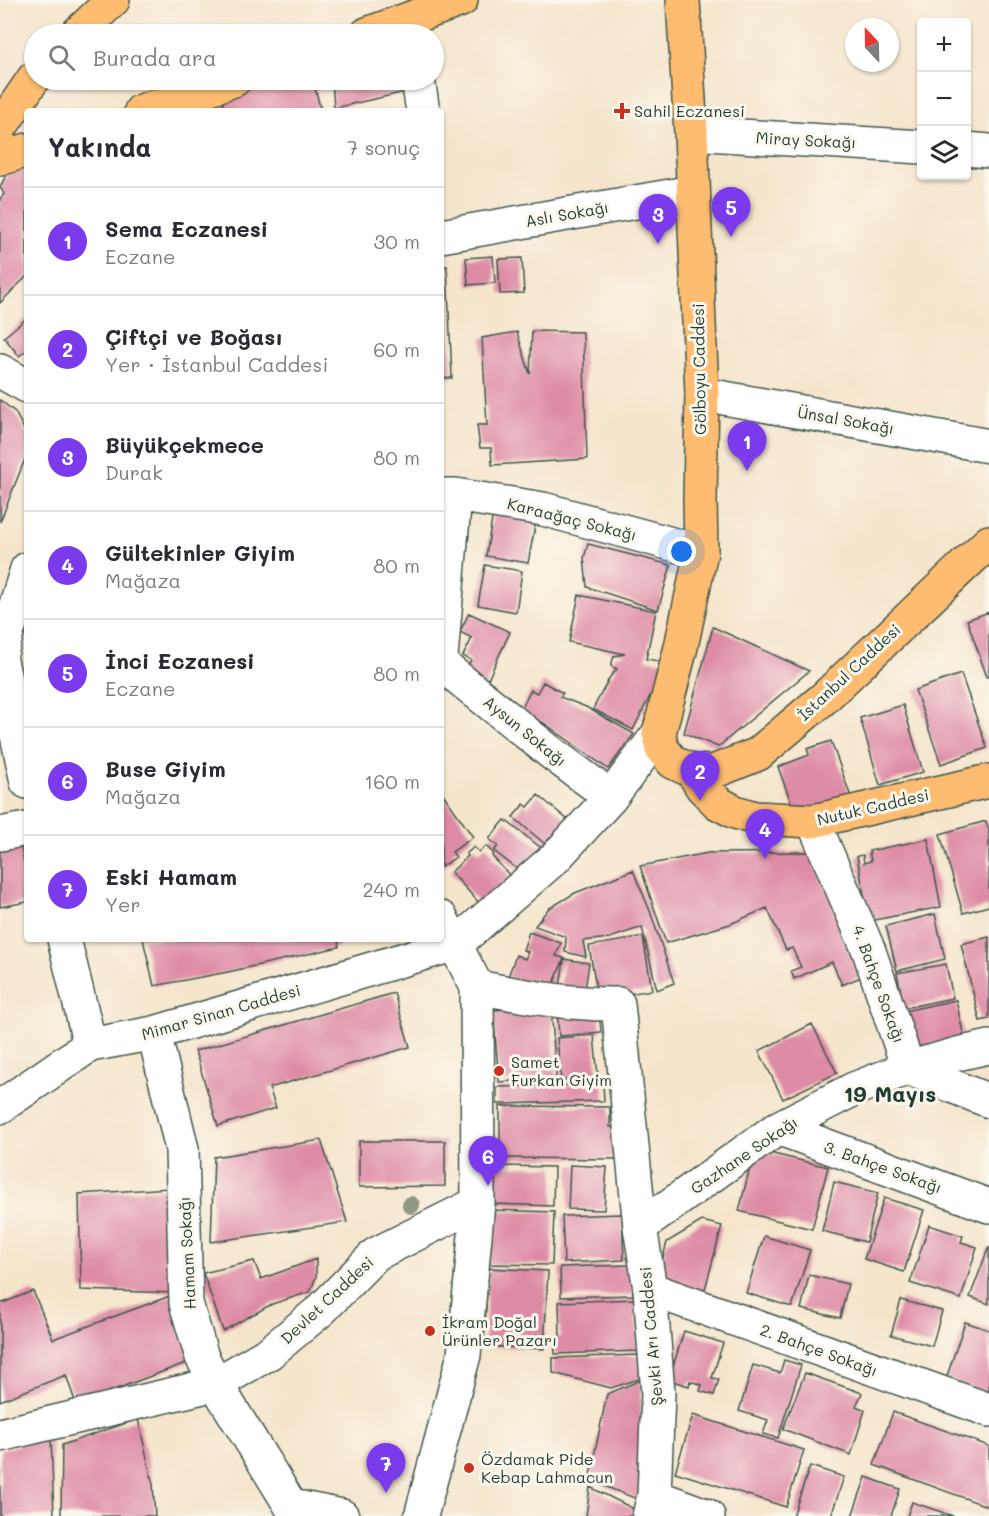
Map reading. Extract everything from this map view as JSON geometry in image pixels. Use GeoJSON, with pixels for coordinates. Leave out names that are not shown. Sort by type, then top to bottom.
{"type":"FeatureCollection","features":[{"type":"Feature","properties":{"kind":"main road"},"geometry":{"type":"LineString","coordinates":[[87,24],[112,0]]}},
{"type":"Feature","properties":{"kind":"main road"},"geometry":{"type":"LineString","coordinates":[[417,24],[461,0]]}},
{"type":"Feature","properties":{"kind":"main road","name":"Gölboyu Caddesi"},"geometry":{"type":"LineString","coordinates":[[659,733],[681,647],[700,552],[702,394],[683,0]]}},
{"type":"Feature","properties":{"kind":"main road"},"geometry":{"type":"LineString","coordinates":[[0,128],[26,90]]}},
{"type":"Feature","properties":{"kind":"main road"},"geometry":{"type":"LineString","coordinates":[[150,108],[204,90]]}},
{"type":"Feature","properties":{"kind":"main road"},"geometry":{"type":"LineString","coordinates":[[0,159],[24,151]]}},
{"type":"Feature","properties":{"kind":"main road","name":"İstanbul Caddesi"},"geometry":{"type":"LineString","coordinates":[[692,771],[713,772],[758,754],[824,698],[989,542]]}},
{"type":"Feature","properties":{"kind":"main road"},"geometry":{"type":"LineString","coordinates":[[659,733],[662,749],[673,762],[692,771]]}},
{"type":"Feature","properties":{"kind":"main road","name":"Nutuk Caddesi"},"geometry":{"type":"LineString","coordinates":[[692,771],[702,787],[718,803],[735,812],[755,818],[813,821],[989,781]]}},
{"type":"Feature","properties":{"kind":"street"},"geometry":{"type":"LineString","coordinates":[[420,90],[423,108]]}},
{"type":"Feature","properties":{"kind":"street","name":"Miray Sokağı"},"geometry":{"type":"LineString","coordinates":[[691,133],[917,147]]}},
{"type":"Feature","properties":{"kind":"street"},"geometry":{"type":"LineString","coordinates":[[971,149],[989,151]]}},
{"type":"Feature","properties":{"kind":"street","name":"Aslı Sokağı"},"geometry":{"type":"LineString","coordinates":[[444,235],[693,192]]}},
{"type":"Feature","properties":{"kind":"street"},"geometry":{"type":"LineString","coordinates":[[0,371],[24,384]]}},
{"type":"Feature","properties":{"kind":"street","name":"Ünsal Sokağı"},"geometry":{"type":"LineString","coordinates":[[702,394],[989,446]]}},
{"type":"Feature","properties":{"kind":"street"},"geometry":{"type":"LineString","coordinates":[[444,588],[448,495]]}},
{"type":"Feature","properties":{"kind":"street","name":"Karaağaç Sokağı"},"geometry":{"type":"LineString","coordinates":[[448,495],[543,509],[700,552]]}},
{"type":"Feature","properties":{"kind":"street"},"geometry":{"type":"LineString","coordinates":[[24,579],[0,656],[24,768]]}},
{"type":"Feature","properties":{"kind":"street"},"geometry":{"type":"LineString","coordinates":[[0,656],[24,649]]}},
{"type":"Feature","properties":{"kind":"street","name":"Aysun Sokağı"},"geometry":{"type":"LineString","coordinates":[[444,666],[610,797]]}},
{"type":"Feature","properties":{"kind":"street"},"geometry":{"type":"LineString","coordinates":[[421,1516],[464,1355],[478,1203],[477,987],[448,931],[555,858],[610,797],[659,733]]}},
{"type":"Feature","properties":{"kind":"street","name":"4. Bahçe Sokağı"},"geometry":{"type":"LineString","coordinates":[[813,821],[869,951],[908,1068]]}},
{"type":"Feature","properties":{"kind":"street"},"geometry":{"type":"LineString","coordinates":[[0,834],[24,830]]}},
{"type":"Feature","properties":{"kind":"street"},"geometry":{"type":"LineString","coordinates":[[65,942],[90,1045]]}},
{"type":"Feature","properties":{"kind":"street","name":"Mimar Sinan Caddesi"},"geometry":{"type":"LineString","coordinates":[[0,1107],[90,1045],[154,1033],[416,942]]}},
{"type":"Feature","properties":{"kind":"street","name":"Şevki Arı Caddesi"},"geometry":{"type":"LineString","coordinates":[[477,987],[586,1005],[618,1004],[640,1227],[650,1289],[658,1393],[652,1506]]}},
{"type":"Feature","properties":{"kind":"street","name":"Hamam Sokağı"},"geometry":{"type":"LineString","coordinates":[[154,1033],[182,1149],[186,1303],[202,1357],[216,1384],[291,1506],[342,1516]]}},
{"type":"Feature","properties":{"kind":"street","name":"Gazhane Sokağı"},"geometry":{"type":"LineString","coordinates":[[640,1227],[778,1128],[854,1089],[908,1068],[989,1047]]}},
{"type":"Feature","properties":{"kind":"street"},"geometry":{"type":"LineString","coordinates":[[908,1068],[989,1101]]}},
{"type":"Feature","properties":{"kind":"street","name":"3. Bahçe Sokağı"},"geometry":{"type":"LineString","coordinates":[[778,1128],[989,1206]]}},
{"type":"Feature","properties":{"kind":"street","name":"Devlet Caddesi"},"geometry":{"type":"LineString","coordinates":[[0,1435],[216,1384],[269,1353],[321,1310],[376,1254],[478,1203]]}},
{"type":"Feature","properties":{"kind":"street","name":"2. Bahçe Sokağı"},"geometry":{"type":"LineString","coordinates":[[650,1289],[989,1410]]}},
{"type":"Feature","properties":{"kind":"street"},"geometry":{"type":"LineString","coordinates":[[652,1506],[708,1516]]}},
{"type":"Feature","properties":{"kind":"building"},"geometry":{"type":"Polygon","coordinates":[[[232,90],[316,90],[320,108],[224,108],[220,93],[232,90]]]}},
{"type":"Feature","properties":{"kind":"building"},"geometry":{"type":"Polygon","coordinates":[[[333,90],[410,90],[410,91],[334,108],[333,90]]]}},
{"type":"Feature","properties":{"kind":"building"},"geometry":{"type":"Polygon","coordinates":[[[215,101],[218,108],[195,108],[215,101]]]}},
{"type":"Feature","properties":{"kind":"building"},"geometry":{"type":"Polygon","coordinates":[[[24,163],[24,279],[0,303],[0,199],[4,194],[0,187],[10,168],[24,163]]]}},
{"type":"Feature","properties":{"kind":"building"},"geometry":{"type":"Polygon","coordinates":[[[493,256],[495,283],[468,285],[466,258],[493,256]]]}},
{"type":"Feature","properties":{"kind":"building"},"geometry":{"type":"Polygon","coordinates":[[[522,258],[524,293],[500,294],[498,259],[522,258]]]}},
{"type":"Feature","properties":{"kind":"building"},"geometry":{"type":"Polygon","coordinates":[[[444,266],[447,266],[452,378],[444,378],[444,266]]]}},
{"type":"Feature","properties":{"kind":"building"},"geometry":{"type":"Polygon","coordinates":[[[24,320],[24,352],[19,356],[4,337],[24,320]]]}},
{"type":"Feature","properties":{"kind":"building"},"geometry":{"type":"Polygon","coordinates":[[[532,331],[583,332],[587,459],[492,465],[491,448],[480,448],[477,425],[487,425],[482,338],[517,332],[530,374],[532,331]]]}},
{"type":"Feature","properties":{"kind":"building"},"geometry":{"type":"Polygon","coordinates":[[[0,400],[15,412],[24,429],[24,462],[0,522],[0,400]]]}},
{"type":"Feature","properties":{"kind":"building"},"geometry":{"type":"Polygon","coordinates":[[[493,513],[536,521],[528,563],[486,556],[493,513]]]}},
{"type":"Feature","properties":{"kind":"building"},"geometry":{"type":"Polygon","coordinates":[[[588,544],[671,565],[658,610],[587,587],[584,558],[588,544]]]}},
{"type":"Feature","properties":{"kind":"building"},"geometry":{"type":"Polygon","coordinates":[[[485,565],[522,571],[516,612],[478,605],[485,565]]]}},
{"type":"Feature","properties":{"kind":"building"},"geometry":{"type":"Polygon","coordinates":[[[579,595],[656,611],[646,659],[671,663],[652,692],[633,730],[593,709],[610,677],[617,669],[611,666],[614,656],[625,654],[569,642],[579,595]]]}},
{"type":"Feature","properties":{"kind":"building"},"geometry":{"type":"Polygon","coordinates":[[[989,612],[989,677],[987,677],[967,620],[989,612]]]}},
{"type":"Feature","properties":{"kind":"building"},"geometry":{"type":"Polygon","coordinates":[[[469,613],[510,632],[484,688],[462,677],[471,660],[463,656],[472,638],[460,632],[469,613]]]}},
{"type":"Feature","properties":{"kind":"building"},"geometry":{"type":"Polygon","coordinates":[[[713,627],[809,671],[718,747],[684,733],[713,627]]]}},
{"type":"Feature","properties":{"kind":"building"},"geometry":{"type":"Polygon","coordinates":[[[961,674],[987,748],[941,764],[915,690],[961,674]]]}},
{"type":"Feature","properties":{"kind":"building"},"geometry":{"type":"Polygon","coordinates":[[[543,682],[563,693],[560,697],[586,707],[634,734],[608,769],[545,724],[520,710],[531,690],[537,693],[543,682]]]}},
{"type":"Feature","properties":{"kind":"building"},"geometry":{"type":"Polygon","coordinates":[[[903,705],[923,772],[880,785],[860,718],[903,705]]]}},
{"type":"Feature","properties":{"kind":"building"},"geometry":{"type":"Polygon","coordinates":[[[831,741],[851,797],[796,816],[778,767],[809,755],[807,749],[831,741]]]}},
{"type":"Feature","properties":{"kind":"building"},"geometry":{"type":"Polygon","coordinates":[[[444,795],[473,837],[452,852],[456,857],[444,865],[444,795]]]}},
{"type":"Feature","properties":{"kind":"building"},"geometry":{"type":"Polygon","coordinates":[[[538,795],[574,825],[565,837],[557,830],[545,844],[513,817],[524,804],[528,807],[538,795]]]}},
{"type":"Feature","properties":{"kind":"building"},"geometry":{"type":"Polygon","coordinates":[[[505,820],[545,851],[526,876],[494,851],[498,846],[489,839],[505,820]]]}},
{"type":"Feature","properties":{"kind":"building"},"geometry":{"type":"Polygon","coordinates":[[[986,821],[989,830],[989,906],[963,913],[940,834],[986,821]]]}},
{"type":"Feature","properties":{"kind":"building"},"geometry":{"type":"Polygon","coordinates":[[[19,837],[24,862],[24,903],[0,907],[0,841],[19,837]]]}},
{"type":"Feature","properties":{"kind":"building"},"geometry":{"type":"Polygon","coordinates":[[[928,839],[941,907],[869,921],[857,856],[863,855],[864,863],[871,861],[869,851],[928,839]]]}},
{"type":"Feature","properties":{"kind":"building"},"geometry":{"type":"Polygon","coordinates":[[[486,846],[511,877],[480,904],[451,872],[474,847],[479,852],[486,846]]]}},
{"type":"Feature","properties":{"kind":"building"},"geometry":{"type":"Polygon","coordinates":[[[809,852],[868,974],[842,985],[832,962],[794,979],[791,971],[801,967],[792,948],[786,950],[767,908],[730,924],[666,943],[640,866],[708,853],[809,852]]]}},
{"type":"Feature","properties":{"kind":"building"},"geometry":{"type":"Polygon","coordinates":[[[633,870],[650,911],[674,983],[657,990],[642,927],[610,938],[583,941],[586,957],[565,952],[566,937],[535,926],[548,909],[575,893],[633,870]]]}},
{"type":"Feature","properties":{"kind":"building"},"geometry":{"type":"Polygon","coordinates":[[[935,914],[945,959],[897,971],[886,926],[935,914]]]}},
{"type":"Feature","properties":{"kind":"building"},"geometry":{"type":"Polygon","coordinates":[[[529,932],[561,943],[556,956],[564,958],[550,993],[508,977],[516,955],[525,959],[528,952],[523,950],[529,932]]]}},
{"type":"Feature","properties":{"kind":"building"},"geometry":{"type":"Polygon","coordinates":[[[643,937],[652,990],[598,999],[589,946],[643,937]]]}},
{"type":"Feature","properties":{"kind":"building"},"geometry":{"type":"Polygon","coordinates":[[[989,937],[989,1019],[980,1021],[961,944],[989,937]]]}},
{"type":"Feature","properties":{"kind":"building"},"geometry":{"type":"Polygon","coordinates":[[[144,942],[338,942],[339,947],[154,986],[144,942]]]}},
{"type":"Feature","properties":{"kind":"building"},"geometry":{"type":"Polygon","coordinates":[[[564,959],[589,963],[584,997],[559,994],[564,959]]]}},
{"type":"Feature","properties":{"kind":"building"},"geometry":{"type":"Polygon","coordinates":[[[946,964],[953,998],[904,1008],[897,973],[946,964]]]}},
{"type":"Feature","properties":{"kind":"building"},"geometry":{"type":"Polygon","coordinates":[[[394,993],[410,1047],[269,1088],[276,1108],[218,1126],[195,1051],[394,993]]]}},
{"type":"Feature","properties":{"kind":"building"},"geometry":{"type":"Polygon","coordinates":[[[956,1000],[964,1037],[912,1048],[904,1011],[956,1000]]]}},
{"type":"Feature","properties":{"kind":"building"},"geometry":{"type":"Polygon","coordinates":[[[551,1005],[556,1078],[499,1082],[493,1010],[551,1005]]]}},
{"type":"Feature","properties":{"kind":"building"},"geometry":{"type":"Polygon","coordinates":[[[599,1007],[601,1032],[559,1036],[557,1010],[599,1007]]]}},
{"type":"Feature","properties":{"kind":"building"},"geometry":{"type":"Polygon","coordinates":[[[812,1024],[837,1073],[783,1099],[759,1051],[812,1024]]]}},
{"type":"Feature","properties":{"kind":"building"},"geometry":{"type":"Polygon","coordinates":[[[594,1035],[598,1077],[561,1081],[557,1038],[594,1035]]]}},
{"type":"Feature","properties":{"kind":"building"},"geometry":{"type":"Polygon","coordinates":[[[603,1084],[604,1101],[497,1104],[497,1087],[603,1084]]]}},
{"type":"Feature","properties":{"kind":"building"},"geometry":{"type":"Polygon","coordinates":[[[500,1106],[610,1107],[610,1127],[621,1127],[621,1159],[500,1158],[500,1106]]]}},
{"type":"Feature","properties":{"kind":"building"},"geometry":{"type":"Polygon","coordinates":[[[321,1140],[347,1222],[211,1242],[214,1157],[321,1140]]]}},
{"type":"Feature","properties":{"kind":"building"},"geometry":{"type":"Polygon","coordinates":[[[359,1141],[445,1141],[445,1186],[359,1187],[359,1141]]]}},
{"type":"Feature","properties":{"kind":"building"},"geometry":{"type":"Polygon","coordinates":[[[761,1151],[828,1167],[812,1229],[739,1211],[753,1155],[761,1151]]]}},
{"type":"Feature","properties":{"kind":"building"},"geometry":{"type":"Polygon","coordinates":[[[570,1165],[607,1167],[604,1210],[568,1209],[570,1165]]]}},
{"type":"Feature","properties":{"kind":"building"},"geometry":{"type":"Polygon","coordinates":[[[494,1166],[554,1167],[553,1206],[492,1204],[494,1166]]]}},
{"type":"Feature","properties":{"kind":"building"},"geometry":{"type":"Polygon","coordinates":[[[834,1182],[878,1193],[866,1242],[822,1231],[834,1182]]]}},
{"type":"Feature","properties":{"kind":"building"},"geometry":{"type":"Polygon","coordinates":[[[170,1188],[178,1293],[81,1290],[79,1194],[170,1188]]]}},
{"type":"Feature","properties":{"kind":"building"},"geometry":{"type":"Polygon","coordinates":[[[884,1198],[924,1210],[904,1272],[864,1259],[884,1198]]]}},
{"type":"Feature","properties":{"kind":"building"},"geometry":{"type":"Polygon","coordinates":[[[489,1210],[554,1212],[552,1265],[487,1264],[489,1210]]]}},
{"type":"Feature","properties":{"kind":"building"},"geometry":{"type":"Polygon","coordinates":[[[622,1214],[624,1260],[564,1263],[562,1216],[622,1214]]]}},
{"type":"Feature","properties":{"kind":"building"},"geometry":{"type":"Polygon","coordinates":[[[702,1221],[722,1226],[704,1293],[658,1276],[667,1242],[702,1221]]]}},
{"type":"Feature","properties":{"kind":"building"},"geometry":{"type":"Polygon","coordinates":[[[929,1225],[963,1236],[961,1242],[977,1247],[961,1299],[910,1283],[929,1225]]]}},
{"type":"Feature","properties":{"kind":"building"},"geometry":{"type":"Polygon","coordinates":[[[764,1236],[810,1250],[792,1307],[746,1293],[764,1236]]]}},
{"type":"Feature","properties":{"kind":"building"},"geometry":{"type":"Polygon","coordinates":[[[989,1246],[989,1304],[970,1297],[989,1246]]]}},
{"type":"Feature","properties":{"kind":"building"},"geometry":{"type":"Polygon","coordinates":[[[316,1259],[316,1277],[310,1292],[272,1304],[223,1331],[203,1273],[254,1261],[261,1279],[316,1259]]]}},
{"type":"Feature","properties":{"kind":"building"},"geometry":{"type":"Polygon","coordinates":[[[633,1265],[633,1295],[561,1297],[560,1267],[633,1265]]]}},
{"type":"Feature","properties":{"kind":"building"},"geometry":{"type":"Polygon","coordinates":[[[488,1268],[548,1271],[544,1349],[484,1346],[488,1268]]]}},
{"type":"Feature","properties":{"kind":"building"},"geometry":{"type":"Polygon","coordinates":[[[809,1275],[848,1284],[840,1318],[801,1309],[809,1275]]]}},
{"type":"Feature","properties":{"kind":"building"},"geometry":{"type":"Polygon","coordinates":[[[33,1291],[53,1339],[178,1293],[202,1357],[76,1404],[66,1375],[0,1401],[0,1304],[33,1291]]]}},
{"type":"Feature","properties":{"kind":"building"},"geometry":{"type":"Polygon","coordinates":[[[637,1299],[638,1351],[555,1354],[554,1337],[560,1337],[559,1302],[637,1299]]]}},
{"type":"Feature","properties":{"kind":"building"},"geometry":{"type":"Polygon","coordinates":[[[901,1300],[942,1311],[932,1346],[891,1335],[901,1300]]]}},
{"type":"Feature","properties":{"kind":"building"},"geometry":{"type":"Polygon","coordinates":[[[965,1322],[989,1330],[989,1393],[946,1379],[965,1322]]]}},
{"type":"Feature","properties":{"kind":"building"},"geometry":{"type":"Polygon","coordinates":[[[684,1331],[723,1343],[712,1378],[719,1379],[714,1395],[700,1391],[702,1385],[690,1381],[689,1386],[669,1380],[684,1331]]]}},
{"type":"Feature","properties":{"kind":"building"},"geometry":{"type":"Polygon","coordinates":[[[638,1355],[645,1377],[611,1388],[553,1373],[553,1358],[638,1355]]]}},
{"type":"Feature","properties":{"kind":"building"},"geometry":{"type":"Polygon","coordinates":[[[784,1360],[801,1365],[778,1438],[763,1434],[768,1420],[739,1411],[753,1365],[780,1373],[784,1360]]]}},
{"type":"Feature","properties":{"kind":"building"},"geometry":{"type":"Polygon","coordinates":[[[805,1373],[862,1393],[856,1406],[865,1410],[851,1455],[783,1429],[805,1373]]]}},
{"type":"Feature","properties":{"kind":"building"},"geometry":{"type":"Polygon","coordinates":[[[641,1380],[642,1501],[589,1480],[607,1394],[641,1380]]]}},
{"type":"Feature","properties":{"kind":"building"},"geometry":{"type":"Polygon","coordinates":[[[893,1412],[989,1446],[989,1507],[874,1465],[893,1412]]]}},
{"type":"Feature","properties":{"kind":"building"},"geometry":{"type":"Polygon","coordinates":[[[693,1415],[804,1450],[786,1507],[675,1472],[693,1415]]]}},
{"type":"Feature","properties":{"kind":"building"},"geometry":{"type":"Polygon","coordinates":[[[138,1419],[153,1484],[155,1516],[61,1516],[62,1445],[138,1419]]]}},
{"type":"Feature","properties":{"kind":"building"},"geometry":{"type":"Polygon","coordinates":[[[51,1437],[54,1516],[0,1516],[0,1450],[51,1437]]]}},
{"type":"Feature","properties":{"kind":"building"},"geometry":{"type":"Polygon","coordinates":[[[810,1466],[844,1477],[831,1516],[793,1516],[810,1466]]]}},
{"type":"Feature","properties":{"kind":"building"},"geometry":{"type":"Polygon","coordinates":[[[866,1477],[900,1489],[891,1516],[852,1516],[866,1477]]]}},
{"type":"Feature","properties":{"kind":"building"},"geometry":{"type":"Polygon","coordinates":[[[590,1487],[648,1516],[586,1516],[590,1487]]]}},
{"type":"Feature","properties":{"kind":"building"},"geometry":{"type":"Polygon","coordinates":[[[912,1502],[953,1516],[907,1516],[912,1502]]]}},
{"type":"Feature","properties":{"kind":"place","name":"Sahil Eczanesi"},"geometry":{"type":"Point","coordinates":[622,111]}},
{"type":"Feature","properties":{"kind":"place","name":"İnci Eczanesi"},"geometry":{"type":"Point","coordinates":[731,237]}},
{"type":"Feature","properties":{"kind":"place","name":"Büyükçekmece"},"geometry":{"type":"Point","coordinates":[658,244]}},
{"type":"Feature","properties":{"kind":"place","name":"Sema Eczanesi"},"geometry":{"type":"Point","coordinates":[747,471]}},
{"type":"Feature","properties":{"kind":"place","name":"Çiftçi ve Boğası"},"geometry":{"type":"Point","coordinates":[700,801]}},
{"type":"Feature","properties":{"kind":"place","name":"Gültekinler Giyim"},"geometry":{"type":"Point","coordinates":[765,859]}},
{"type":"Feature","properties":{"kind":"place","name":"Samet Furkan Giyim"},"geometry":{"type":"Point","coordinates":[499,1071]}},
{"type":"Feature","properties":{"kind":"place","name":"Buse Giyim"},"geometry":{"type":"Point","coordinates":[488,1186]}},
{"type":"Feature","properties":{"kind":"place","name":"İkram Doğal Ürünler Pazarı"},"geometry":{"type":"Point","coordinates":[430,1331]}},
{"type":"Feature","properties":{"kind":"place","name":"Özdamak Pide Kebap Lahmacun"},"geometry":{"type":"Point","coordinates":[469,1468]}},
{"type":"Feature","properties":{"kind":"place","name":"Eski Hamam"},"geometry":{"type":"Point","coordinates":[386,1493]}},
{"type":"Feature","properties":{"kind":"district","name":"19 Mayıs"},"geometry":{"type":"Point","coordinates":[890,1094]}}]}
